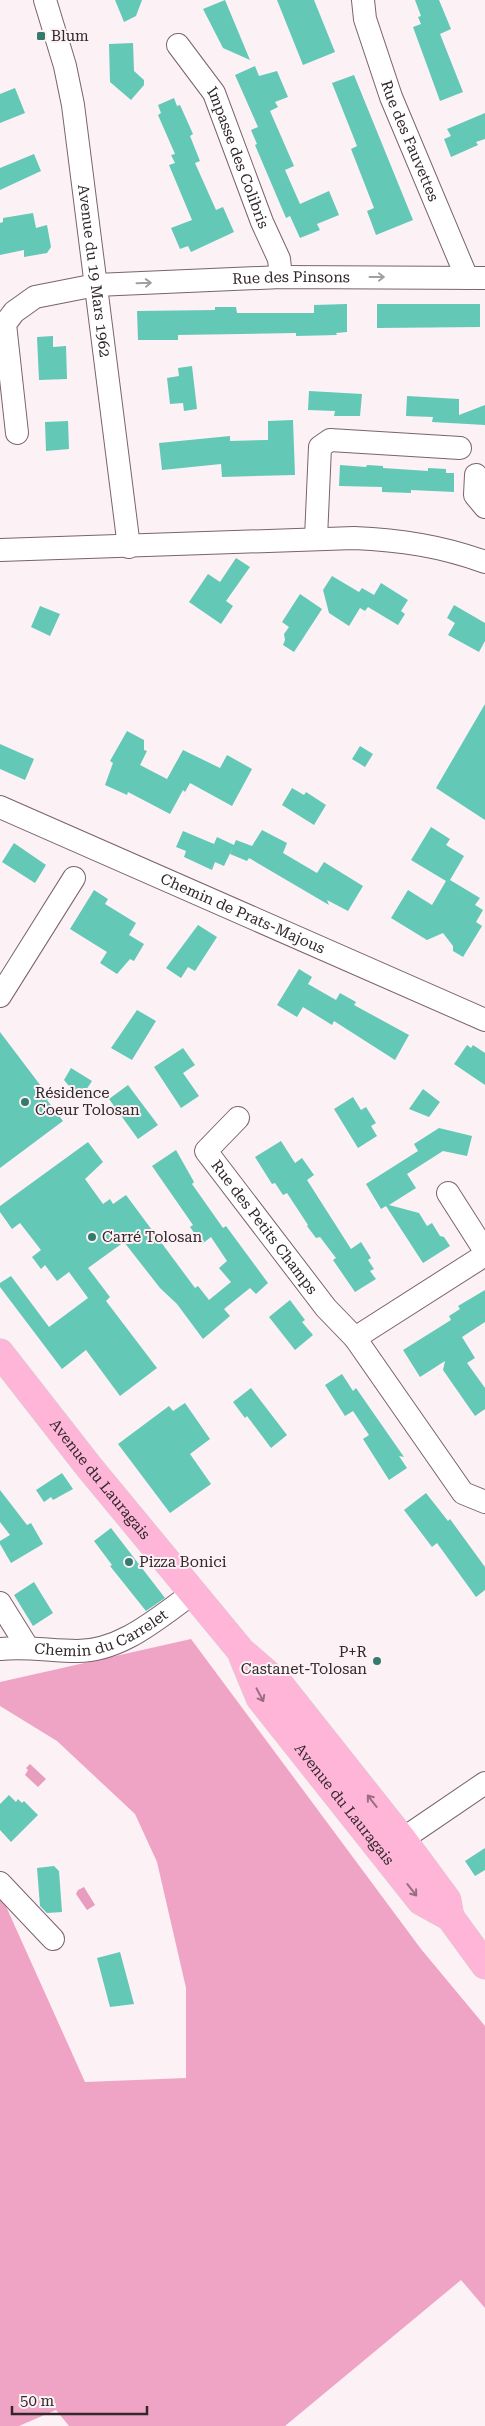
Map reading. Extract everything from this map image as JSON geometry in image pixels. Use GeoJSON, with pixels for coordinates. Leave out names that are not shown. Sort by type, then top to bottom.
{"type":"FeatureCollection","features":[{"type":"Feature","properties":{"kind":"main road","name":"Avenue du Lauragais"},"geometry":{"type":"LineString","coordinates":[[0,1353],[89,1467],[241,1651],[280,1685],[392,1846],[447,1900],[450,1917],[485,1965]]}},
{"type":"Feature","properties":{"kind":"street","name":"Avenue du 19 Mars 1962"},"geometry":{"type":"LineString","coordinates":[[44,0],[66,66],[73,105],[129,546]]}},
{"type":"Feature","properties":{"kind":"street","name":"Rue des Fauvettes"},"geometry":{"type":"LineString","coordinates":[[363,0],[365,19],[391,97],[476,278]]}},
{"type":"Feature","properties":{"kind":"street","name":"Impasse des Colibris"},"geometry":{"type":"LineString","coordinates":[[178,45],[214,93],[262,222],[280,259],[281,277]]}},
{"type":"Feature","properties":{"kind":"street","name":"Rue des Pinsons"},"geometry":{"type":"LineString","coordinates":[[2,326],[14,312],[35,297],[96,284],[281,277],[476,278]]}},
{"type":"Feature","properties":{"kind":"street"},"geometry":{"type":"LineString","coordinates":[[2,326],[17,433]]}},
{"type":"Feature","properties":{"kind":"street"},"geometry":{"type":"LineString","coordinates":[[316,538],[320,447],[330,440],[460,448]]}},
{"type":"Feature","properties":{"kind":"street"},"geometry":{"type":"LineString","coordinates":[[476,476],[475,495],[485,507]]}},
{"type":"Feature","properties":{"kind":"street"},"geometry":{"type":"LineString","coordinates":[[0,550],[354,538],[406,541],[462,554],[485,562]]}},
{"type":"Feature","properties":{"kind":"street"},"geometry":{"type":"LineString","coordinates":[[462,554],[485,551]]}},
{"type":"Feature","properties":{"kind":"street","name":"Chemin de Prats-Majous"},"geometry":{"type":"LineString","coordinates":[[0,807],[485,1020]]}},
{"type":"Feature","properties":{"kind":"street"},"geometry":{"type":"LineString","coordinates":[[0,996],[74,878]]}},
{"type":"Feature","properties":{"kind":"street","name":"Rue des Petits Champs"},"geometry":{"type":"LineString","coordinates":[[238,1118],[206,1151],[326,1308],[355,1338],[463,1493],[485,1502]]}},
{"type":"Feature","properties":{"kind":"street"},"geometry":{"type":"LineString","coordinates":[[355,1338],[485,1253],[448,1193]]}},
{"type":"Feature","properties":{"kind":"street","name":"Chemin du Carrelet"},"geometry":{"type":"LineString","coordinates":[[0,1649],[28,1648],[80,1651],[109,1645],[123,1640],[147,1626],[193,1593]]}},
{"type":"Feature","properties":{"kind":"street"},"geometry":{"type":"LineString","coordinates":[[0,1603],[28,1648]]}},
{"type":"Feature","properties":{"kind":"street"},"geometry":{"type":"LineString","coordinates":[[392,1846],[485,1784]]}},
{"type":"Feature","properties":{"kind":"street"},"geometry":{"type":"LineString","coordinates":[[0,1883],[53,1939]]}},
{"type":"Feature","properties":{"kind":"shaded area"},"geometry":{"type":"Polygon","coordinates":[[[191,1639],[421,1949],[485,2026],[485,2308],[461,2280],[285,2426],[69,2426],[56,2410],[19,2426],[0,2426],[0,1893],[85,2082],[186,2078],[186,1988],[157,1862],[135,1814],[57,1741],[0,1706],[0,1682],[191,1639]]]}},
{"type":"Feature","properties":{"kind":"shaded area"},"geometry":{"type":"Polygon","coordinates":[[[30,1764],[46,1779],[38,1787],[25,1775],[28,1770],[26,1768],[30,1764]]]}},
{"type":"Feature","properties":{"kind":"shaded area"},"geometry":{"type":"Polygon","coordinates":[[[84,1887],[95,1905],[87,1910],[76,1894],[78,1890],[84,1887]]]}},
{"type":"Feature","properties":{"kind":"building"},"geometry":{"type":"Polygon","coordinates":[[[115,0],[142,0],[136,16],[124,22],[115,0]]]}},
{"type":"Feature","properties":{"kind":"building"},"geometry":{"type":"Polygon","coordinates":[[[225,0],[250,60],[223,48],[203,9],[225,0]]]}},
{"type":"Feature","properties":{"kind":"building"},"geometry":{"type":"Polygon","coordinates":[[[277,0],[314,0],[335,52],[303,65],[277,0]]]}},
{"type":"Feature","properties":{"kind":"building"},"geometry":{"type":"Polygon","coordinates":[[[415,0],[439,0],[451,29],[440,34],[463,92],[440,101],[413,27],[421,24],[418,17],[421,16],[415,0]]]}},
{"type":"Feature","properties":{"kind":"building"},"geometry":{"type":"Polygon","coordinates":[[[133,43],[134,71],[144,80],[144,85],[131,100],[110,82],[109,44],[133,43]]]}},
{"type":"Feature","properties":{"kind":"building"},"geometry":{"type":"Polygon","coordinates":[[[255,66],[259,76],[277,71],[288,97],[275,102],[278,107],[270,111],[294,166],[285,170],[300,204],[329,191],[339,215],[317,224],[320,230],[300,238],[290,216],[286,218],[255,145],[257,144],[251,130],[258,127],[235,75],[255,66]]]}},
{"type":"Feature","properties":{"kind":"building"},"geometry":{"type":"Polygon","coordinates":[[[354,75],[413,220],[376,235],[367,211],[374,208],[351,149],[357,146],[332,83],[354,75]]]}},
{"type":"Feature","properties":{"kind":"building"},"geometry":{"type":"Polygon","coordinates":[[[15,88],[25,113],[0,123],[0,94],[15,88]]]}},
{"type":"Feature","properties":{"kind":"building"},"geometry":{"type":"Polygon","coordinates":[[[174,98],[177,106],[180,105],[193,134],[190,136],[200,161],[195,163],[216,210],[223,207],[234,232],[191,252],[188,246],[180,249],[171,228],[192,220],[169,165],[175,163],[171,155],[175,154],[158,115],[161,113],[158,105],[174,98]]]}},
{"type":"Feature","properties":{"kind":"building"},"geometry":{"type":"Polygon","coordinates":[[[485,113],[485,139],[476,142],[478,145],[451,157],[444,139],[451,136],[447,129],[485,113]]]}},
{"type":"Feature","properties":{"kind":"building"},"geometry":{"type":"Polygon","coordinates":[[[34,154],[41,171],[0,190],[0,168],[34,154]]]}},
{"type":"Feature","properties":{"kind":"building"},"geometry":{"type":"Polygon","coordinates":[[[33,213],[36,228],[47,225],[51,247],[47,253],[24,257],[24,250],[0,255],[0,223],[3,222],[3,218],[33,213]]]}},
{"type":"Feature","properties":{"kind":"building"},"geometry":{"type":"Polygon","coordinates":[[[347,304],[347,332],[336,333],[337,335],[296,336],[296,333],[178,335],[178,340],[138,340],[137,311],[215,310],[215,307],[236,307],[237,313],[314,313],[314,305],[347,304]]]}},
{"type":"Feature","properties":{"kind":"building"},"geometry":{"type":"Polygon","coordinates":[[[377,304],[480,304],[480,327],[377,328],[377,304]]]}},
{"type":"Feature","properties":{"kind":"building"},"geometry":{"type":"Polygon","coordinates":[[[53,336],[53,347],[66,346],[67,379],[39,380],[37,337],[53,336]]]}},
{"type":"Feature","properties":{"kind":"building"},"geometry":{"type":"Polygon","coordinates":[[[192,366],[197,409],[184,411],[183,403],[170,404],[167,378],[179,376],[178,368],[192,366]]]}},
{"type":"Feature","properties":{"kind":"building"},"geometry":{"type":"Polygon","coordinates":[[[309,391],[362,394],[360,416],[334,416],[335,411],[308,410],[309,391]]]}},
{"type":"Feature","properties":{"kind":"building"},"geometry":{"type":"Polygon","coordinates":[[[407,396],[459,399],[459,415],[485,405],[485,425],[432,422],[433,417],[406,416],[407,396]]]}},
{"type":"Feature","properties":{"kind":"building"},"geometry":{"type":"Polygon","coordinates":[[[293,420],[295,475],[222,477],[221,464],[162,470],[159,443],[230,436],[230,441],[268,440],[268,421],[293,420]]]}},
{"type":"Feature","properties":{"kind":"building"},"geometry":{"type":"Polygon","coordinates":[[[68,421],[69,449],[46,451],[45,422],[68,421]]]}},
{"type":"Feature","properties":{"kind":"building"},"geometry":{"type":"Polygon","coordinates":[[[340,465],[383,466],[383,468],[428,471],[428,468],[446,469],[446,473],[454,473],[454,492],[411,490],[411,493],[382,492],[382,487],[339,486],[340,465]]]}},
{"type":"Feature","properties":{"kind":"building"},"geometry":{"type":"Polygon","coordinates":[[[236,558],[250,567],[226,601],[233,606],[221,624],[189,602],[208,574],[220,582],[236,558]]]}},
{"type":"Feature","properties":{"kind":"building"},"geometry":{"type":"Polygon","coordinates":[[[332,576],[359,592],[362,588],[374,595],[381,583],[408,600],[401,611],[405,614],[398,625],[368,607],[365,611],[360,608],[349,626],[329,613],[323,590],[332,576]]]}},
{"type":"Feature","properties":{"kind":"building"},"geometry":{"type":"Polygon","coordinates":[[[300,594],[322,609],[294,652],[283,645],[285,640],[284,634],[289,627],[282,622],[300,594]]]}},
{"type":"Feature","properties":{"kind":"building"},"geometry":{"type":"Polygon","coordinates":[[[454,605],[485,623],[485,641],[479,652],[448,635],[455,623],[447,618],[454,605]]]}},
{"type":"Feature","properties":{"kind":"building"},"geometry":{"type":"Polygon","coordinates":[[[40,606],[60,614],[50,636],[31,627],[40,606]]]}},
{"type":"Feature","properties":{"kind":"building"},"geometry":{"type":"Polygon","coordinates":[[[485,704],[485,820],[436,788],[485,704]]]}},
{"type":"Feature","properties":{"kind":"building"},"geometry":{"type":"Polygon","coordinates":[[[127,731],[144,740],[144,750],[147,751],[140,765],[167,779],[183,750],[220,768],[227,755],[252,769],[232,806],[190,783],[185,792],[183,790],[170,814],[128,792],[127,795],[105,785],[113,763],[110,761],[127,731]]]}},
{"type":"Feature","properties":{"kind":"building"},"geometry":{"type":"Polygon","coordinates":[[[0,744],[34,759],[25,780],[0,769],[0,744]]]}},
{"type":"Feature","properties":{"kind":"building"},"geometry":{"type":"Polygon","coordinates":[[[360,746],[373,754],[365,767],[352,759],[360,746]]]}},
{"type":"Feature","properties":{"kind":"building"},"geometry":{"type":"Polygon","coordinates":[[[292,788],[304,795],[306,792],[326,805],[314,825],[282,805],[292,788]]]}},
{"type":"Feature","properties":{"kind":"building"},"geometry":{"type":"Polygon","coordinates":[[[431,827],[450,839],[446,845],[464,856],[450,880],[480,898],[475,905],[483,910],[476,922],[482,926],[463,957],[453,951],[453,946],[443,933],[427,940],[391,918],[408,890],[432,905],[446,881],[411,860],[431,827]]]}},
{"type":"Feature","properties":{"kind":"building"},"geometry":{"type":"Polygon","coordinates":[[[262,830],[287,843],[283,853],[317,873],[324,862],[363,886],[348,911],[327,900],[329,905],[249,858],[247,861],[230,854],[236,840],[252,846],[262,830]]]}},
{"type":"Feature","properties":{"kind":"building"},"geometry":{"type":"Polygon","coordinates":[[[183,831],[214,844],[217,837],[234,845],[224,866],[215,862],[212,870],[184,857],[186,851],[176,847],[183,831]]]}},
{"type":"Feature","properties":{"kind":"building"},"geometry":{"type":"Polygon","coordinates":[[[14,843],[46,865],[35,883],[2,862],[14,843]]]}},
{"type":"Feature","properties":{"kind":"building"},"geometry":{"type":"Polygon","coordinates":[[[94,890],[108,899],[105,904],[136,923],[129,935],[144,944],[134,961],[130,959],[117,974],[100,963],[107,952],[70,929],[94,890]]]}},
{"type":"Feature","properties":{"kind":"building"},"geometry":{"type":"Polygon","coordinates":[[[198,925],[217,937],[195,971],[188,967],[181,978],[166,968],[198,925]]]}},
{"type":"Feature","properties":{"kind":"building"},"geometry":{"type":"Polygon","coordinates":[[[299,969],[312,977],[308,984],[336,1000],[340,993],[356,1002],[354,1005],[409,1035],[395,1060],[334,1021],[332,1025],[303,1007],[297,1017],[277,1005],[299,969]]]}},
{"type":"Feature","properties":{"kind":"building"},"geometry":{"type":"Polygon","coordinates":[[[137,1010],[156,1021],[132,1060],[111,1048],[137,1010]]]}},
{"type":"Feature","properties":{"kind":"building","name":"Résidence Coeur Tolosan"},"geometry":{"type":"Polygon","coordinates":[[[0,1032],[50,1098],[47,1100],[63,1121],[0,1168],[0,1032]]]}},
{"type":"Feature","properties":{"kind":"building"},"geometry":{"type":"Polygon","coordinates":[[[467,1045],[471,1048],[473,1045],[485,1053],[485,1085],[454,1064],[467,1045]]]}},
{"type":"Feature","properties":{"kind":"building"},"geometry":{"type":"Polygon","coordinates":[[[183,1048],[195,1065],[183,1073],[199,1096],[181,1108],[154,1067],[183,1048]]]}},
{"type":"Feature","properties":{"kind":"building"},"geometry":{"type":"Polygon","coordinates":[[[71,1068],[92,1081],[80,1099],[64,1080],[71,1068]]]}},
{"type":"Feature","properties":{"kind":"building"},"geometry":{"type":"Polygon","coordinates":[[[128,1085],[158,1125],[138,1139],[109,1099],[128,1085]]]}},
{"type":"Feature","properties":{"kind":"building"},"geometry":{"type":"Polygon","coordinates":[[[423,1089],[440,1102],[429,1117],[409,1109],[423,1089]]]}},
{"type":"Feature","properties":{"kind":"building"},"geometry":{"type":"Polygon","coordinates":[[[353,1097],[361,1110],[366,1107],[376,1123],[371,1126],[377,1136],[358,1148],[334,1109],[353,1097]]]}},
{"type":"Feature","properties":{"kind":"building"},"geometry":{"type":"Polygon","coordinates":[[[439,1128],[472,1136],[467,1156],[443,1151],[407,1174],[416,1188],[389,1205],[419,1213],[427,1226],[432,1223],[440,1236],[444,1237],[450,1246],[423,1263],[386,1206],[381,1209],[366,1184],[418,1151],[414,1144],[439,1128]]]}},
{"type":"Feature","properties":{"kind":"building"},"geometry":{"type":"Polygon","coordinates":[[[281,1141],[295,1163],[302,1158],[314,1175],[307,1180],[351,1249],[361,1242],[371,1258],[368,1260],[374,1269],[370,1271],[376,1279],[355,1292],[333,1260],[336,1258],[320,1237],[316,1238],[287,1193],[283,1195],[275,1183],[272,1184],[255,1157],[281,1141]]]}},
{"type":"Feature","properties":{"kind":"building"},"geometry":{"type":"Polygon","coordinates":[[[88,1142],[103,1162],[85,1179],[103,1204],[110,1199],[113,1204],[126,1195],[195,1288],[198,1286],[209,1300],[231,1282],[219,1268],[227,1261],[211,1237],[202,1244],[190,1227],[193,1225],[152,1166],[176,1150],[194,1182],[192,1184],[223,1228],[226,1226],[268,1283],[256,1294],[250,1288],[224,1309],[230,1316],[203,1339],[177,1304],[160,1288],[124,1242],[88,1268],[110,1297],[106,1301],[157,1368],[120,1396],[86,1350],[62,1369],[0,1287],[0,1283],[11,1276],[49,1327],[88,1298],[69,1272],[57,1281],[45,1265],[41,1269],[32,1257],[41,1250],[20,1223],[12,1229],[0,1212],[0,1206],[88,1142]]]}},
{"type":"Feature","properties":{"kind":"building"},"geometry":{"type":"Polygon","coordinates":[[[485,1290],[485,1322],[462,1337],[475,1358],[467,1363],[485,1388],[485,1409],[475,1416],[443,1370],[445,1361],[420,1377],[403,1350],[451,1320],[449,1316],[460,1309],[458,1306],[485,1290]]]}},
{"type":"Feature","properties":{"kind":"building"},"geometry":{"type":"Polygon","coordinates":[[[290,1300],[305,1320],[302,1322],[313,1335],[295,1350],[269,1317],[290,1300]]]}},
{"type":"Feature","properties":{"kind":"building"},"geometry":{"type":"Polygon","coordinates":[[[342,1374],[353,1391],[356,1388],[404,1457],[399,1456],[407,1468],[389,1480],[363,1439],[369,1435],[353,1411],[345,1416],[325,1385],[342,1374]]]}},
{"type":"Feature","properties":{"kind":"building"},"geometry":{"type":"Polygon","coordinates":[[[251,1388],[287,1435],[271,1448],[247,1416],[245,1418],[233,1402],[251,1388]]]}},
{"type":"Feature","properties":{"kind":"building"},"geometry":{"type":"Polygon","coordinates":[[[185,1403],[210,1439],[190,1454],[211,1484],[170,1513],[118,1444],[169,1406],[173,1411],[185,1403]]]}},
{"type":"Feature","properties":{"kind":"building"},"geometry":{"type":"Polygon","coordinates":[[[62,1473],[73,1489],[53,1500],[51,1497],[44,1502],[36,1490],[62,1473]]]}},
{"type":"Feature","properties":{"kind":"building"},"geometry":{"type":"Polygon","coordinates":[[[0,1490],[27,1525],[31,1523],[43,1544],[11,1563],[0,1544],[0,1541],[10,1535],[0,1522],[0,1490]]]}},
{"type":"Feature","properties":{"kind":"building"},"geometry":{"type":"Polygon","coordinates":[[[426,1493],[448,1521],[450,1519],[485,1567],[485,1590],[476,1597],[437,1543],[432,1547],[404,1510],[426,1493]]]}},
{"type":"Feature","properties":{"kind":"building"},"geometry":{"type":"Polygon","coordinates":[[[111,1528],[165,1598],[146,1611],[110,1566],[112,1565],[94,1541],[111,1528]]]}},
{"type":"Feature","properties":{"kind":"building"},"geometry":{"type":"Polygon","coordinates":[[[34,1582],[53,1613],[33,1626],[14,1595],[34,1582]]]}},
{"type":"Feature","properties":{"kind":"building"},"geometry":{"type":"Polygon","coordinates":[[[9,1795],[16,1802],[18,1799],[22,1803],[24,1801],[38,1815],[11,1842],[0,1830],[0,1804],[9,1795]]]}},
{"type":"Feature","properties":{"kind":"building"},"geometry":{"type":"Polygon","coordinates":[[[485,1848],[485,1870],[475,1876],[465,1861],[485,1848]]]}},
{"type":"Feature","properties":{"kind":"building"},"geometry":{"type":"Polygon","coordinates":[[[54,1866],[59,1871],[62,1912],[47,1913],[40,1906],[37,1868],[54,1866]]]}},
{"type":"Feature","properties":{"kind":"building"},"geometry":{"type":"Polygon","coordinates":[[[120,1952],[134,2004],[110,2007],[97,1958],[120,1952]]]}},
{"type":"Feature","properties":{"kind":"place","name":"Blum"},"geometry":{"type":"Point","coordinates":[41,36]}},
{"type":"Feature","properties":{"kind":"place","name":"Résidence Coeur Tolosan"},"geometry":{"type":"Point","coordinates":[25,1102]}},
{"type":"Feature","properties":{"kind":"place","name":"Carré Tolosan"},"geometry":{"type":"Point","coordinates":[92,1237]}},
{"type":"Feature","properties":{"kind":"place","name":"Pizza Bonici"},"geometry":{"type":"Point","coordinates":[129,1562]}},
{"type":"Feature","properties":{"kind":"place","name":"P+R Castanet-Tolosan"},"geometry":{"type":"Point","coordinates":[377,1661]}}]}
